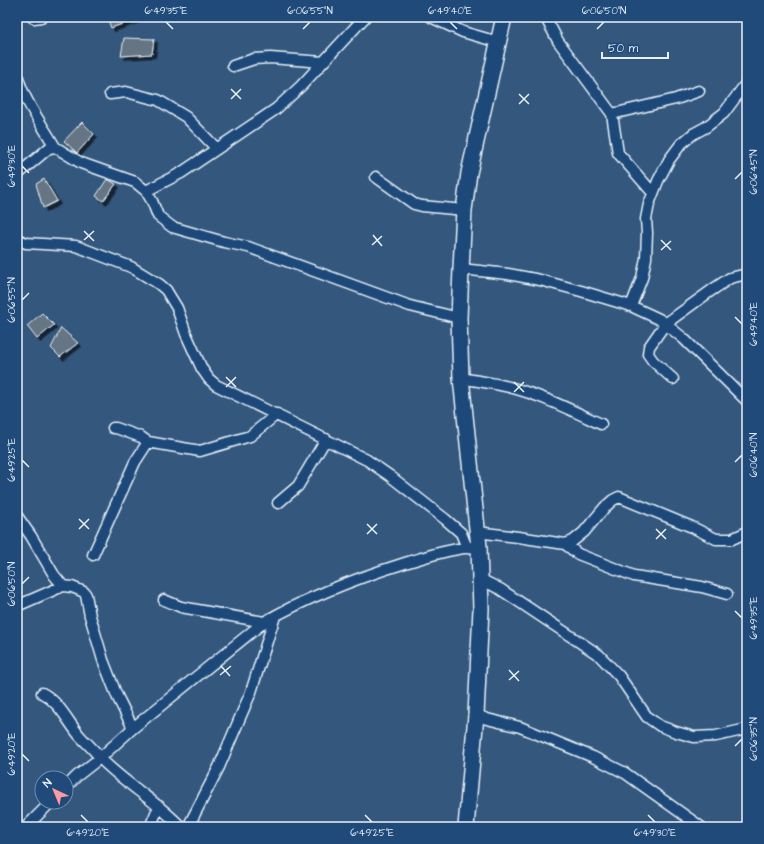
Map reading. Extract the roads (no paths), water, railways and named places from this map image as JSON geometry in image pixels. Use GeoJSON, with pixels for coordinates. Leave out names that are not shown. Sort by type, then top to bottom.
{"type":"FeatureCollection","features":[{"type":"Feature","properties":{"kind":"main road"},"geometry":{"type":"LineString","coordinates":[[466,827],[476,715],[481,609],[480,579],[474,542],[461,378],[459,318],[461,269],[464,210],[469,173],[504,17]]}},
{"type":"Feature","properties":{"kind":"street"},"geometry":{"type":"LineString","coordinates":[[32,17],[41,17]]}},
{"type":"Feature","properties":{"kind":"street"},"geometry":{"type":"LineString","coordinates":[[146,191],[181,173],[276,109],[301,86],[365,17]]}},
{"type":"Feature","properties":{"kind":"street"},"geometry":{"type":"LineString","coordinates":[[431,17],[463,32],[498,42]]}},
{"type":"Feature","properties":{"kind":"street"},"geometry":{"type":"LineString","coordinates":[[546,17],[558,42],[612,114],[618,153],[653,193]]}},
{"type":"Feature","properties":{"kind":"street"},"geometry":{"type":"LineString","coordinates":[[233,66],[254,59],[270,58],[323,62]]}},
{"type":"Feature","properties":{"kind":"street"},"geometry":{"type":"LineString","coordinates":[[17,74],[19,84],[27,100],[55,148],[81,163],[135,182],[146,191],[158,216],[172,227],[224,242],[248,246],[410,306],[459,318]]}},
{"type":"Feature","properties":{"kind":"street"},"geometry":{"type":"LineString","coordinates":[[631,306],[642,278],[646,258],[646,219],[649,204],[658,181],[669,160],[681,144],[724,113],[747,82]]}},
{"type":"Feature","properties":{"kind":"street"},"geometry":{"type":"LineString","coordinates":[[612,114],[676,99],[700,91]]}},
{"type":"Feature","properties":{"kind":"street"},"geometry":{"type":"LineString","coordinates":[[110,94],[126,92],[158,100],[186,117],[217,149]]}},
{"type":"Feature","properties":{"kind":"street"},"geometry":{"type":"LineString","coordinates":[[17,175],[49,148],[55,148]]}},
{"type":"Feature","properties":{"kind":"street"},"geometry":{"type":"LineString","coordinates":[[376,177],[414,204],[464,210]]}},
{"type":"Feature","properties":{"kind":"street"},"geometry":{"type":"LineString","coordinates":[[17,239],[26,243],[76,246],[131,267],[159,284],[166,290],[174,303],[186,334],[208,379],[216,385],[367,460],[390,476],[474,542]]}},
{"type":"Feature","properties":{"kind":"street"},"geometry":{"type":"LineString","coordinates":[[461,269],[540,280],[631,306],[659,319],[688,342],[747,401]]}},
{"type":"Feature","properties":{"kind":"street"},"geometry":{"type":"LineString","coordinates":[[673,379],[653,361],[648,354],[649,347],[666,324],[730,278],[747,274]]}},
{"type":"Feature","properties":{"kind":"street"},"geometry":{"type":"LineString","coordinates":[[461,378],[509,387],[535,395],[570,409],[601,424]]}},
{"type":"Feature","properties":{"kind":"street"},"geometry":{"type":"LineString","coordinates":[[113,428],[141,437],[148,442],[200,451],[250,436],[277,414]]}},
{"type":"Feature","properties":{"kind":"street"},"geometry":{"type":"LineString","coordinates":[[278,503],[298,486],[326,439]]}},
{"type":"Feature","properties":{"kind":"street"},"geometry":{"type":"LineString","coordinates":[[93,555],[135,462],[148,442]]}},
{"type":"Feature","properties":{"kind":"street"},"geometry":{"type":"LineString","coordinates":[[565,544],[573,541],[584,532],[605,507],[613,500],[619,498],[692,526],[716,539],[732,539],[747,532]]}},
{"type":"Feature","properties":{"kind":"street"},"geometry":{"type":"LineString","coordinates":[[17,516],[31,536],[54,575],[63,586]]}},
{"type":"Feature","properties":{"kind":"street"},"geometry":{"type":"LineString","coordinates":[[74,779],[133,728],[264,622],[329,589],[474,542],[518,536],[565,544],[578,554],[634,576],[702,587],[727,594]]}},
{"type":"Feature","properties":{"kind":"street"},"geometry":{"type":"LineString","coordinates":[[480,579],[500,589],[599,655],[619,676],[647,716],[660,726],[694,737],[716,736],[747,729]]}},
{"type":"Feature","properties":{"kind":"street"},"geometry":{"type":"LineString","coordinates":[[17,606],[63,586],[72,587],[84,592],[104,660],[118,696],[133,728]]}},
{"type":"Feature","properties":{"kind":"street"},"geometry":{"type":"LineString","coordinates":[[164,600],[182,607],[264,622]]}},
{"type":"Feature","properties":{"kind":"street"},"geometry":{"type":"LineString","coordinates":[[188,827],[219,767],[251,692],[275,616]]}},
{"type":"Feature","properties":{"kind":"street"},"geometry":{"type":"LineString","coordinates":[[42,693],[50,697],[60,708],[80,736],[100,758],[120,776],[159,806],[182,827]]}},
{"type":"Feature","properties":{"kind":"street"},"geometry":{"type":"LineString","coordinates":[[476,715],[520,727],[593,757],[625,774],[701,827]]}},
{"type":"Feature","properties":{"kind":"street"},"geometry":{"type":"LineString","coordinates":[[150,827],[159,806]]}},
{"type":"Feature","properties":{"kind":"street"},"geometry":{"type":"LineString","coordinates":[[26,827],[43,810]]}}]}
